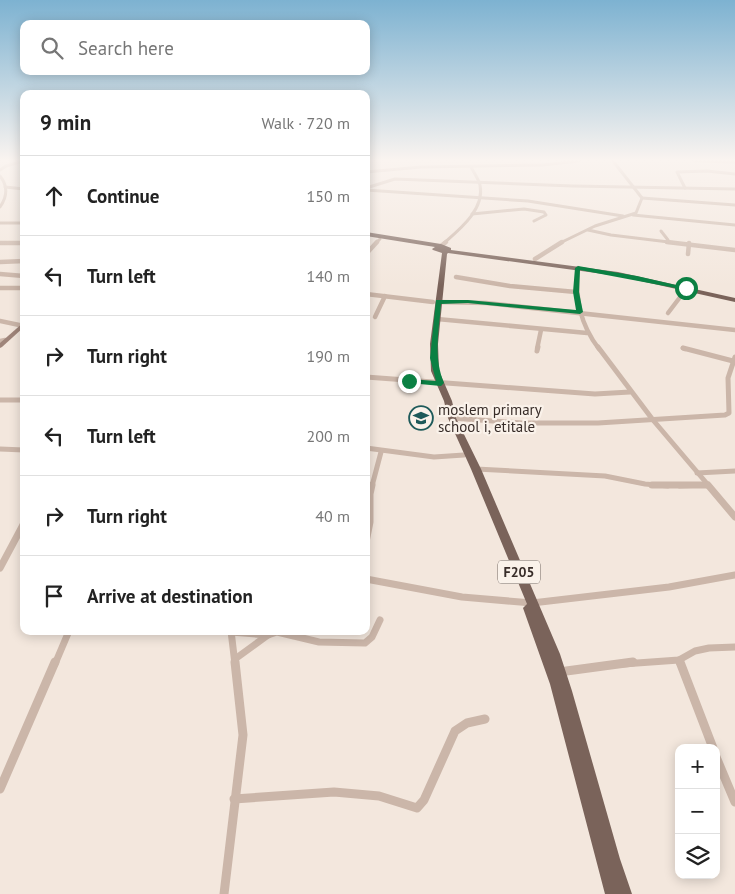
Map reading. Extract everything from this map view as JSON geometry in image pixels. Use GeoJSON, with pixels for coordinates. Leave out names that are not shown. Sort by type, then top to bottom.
{"type":"FeatureCollection","features":[{"type":"Feature","properties":{"kind":"main road"},"geometry":{"type":"LineString","coordinates":[[370,236],[443,249],[535,259],[648,276],[735,298]]}},
{"type":"Feature","properties":{"kind":"main road"},"geometry":{"type":"LineString","coordinates":[[370,236],[443,249],[637,277],[735,298]]}},
{"type":"Feature","properties":{"kind":"main road","name":"F205"},"geometry":{"type":"LineString","coordinates":[[443,249],[428,359],[464,456],[559,672],[621,891]]}},
{"type":"Feature","properties":{"kind":"main road","name":"F205"},"geometry":{"type":"LineString","coordinates":[[435,302],[437,320],[433,358],[437,383],[476,469],[529,603],[621,891]]}},
{"type":"Feature","properties":{"kind":"street"},"geometry":{"type":"LineString","coordinates":[[443,249],[472,214],[477,203]]}},
{"type":"Feature","properties":{"kind":"street"},"geometry":{"type":"LineString","coordinates":[[539,203],[622,216]]}},
{"type":"Feature","properties":{"kind":"street"},"geometry":{"type":"LineString","coordinates":[[633,214],[638,211],[639,203]]}},
{"type":"Feature","properties":{"kind":"street"},"geometry":{"type":"LineString","coordinates":[[705,203],[735,205]]}},
{"type":"Feature","properties":{"kind":"street"},"geometry":{"type":"LineString","coordinates":[[472,214],[524,209],[544,212],[546,215],[534,221]]}},
{"type":"Feature","properties":{"kind":"street"},"geometry":{"type":"LineString","coordinates":[[535,259],[562,240],[622,216],[633,214],[735,225]]}},
{"type":"Feature","properties":{"kind":"street"},"geometry":{"type":"LineString","coordinates":[[0,223],[20,223]]}},
{"type":"Feature","properties":{"kind":"street"},"geometry":{"type":"LineString","coordinates":[[586,230],[735,250]]}},
{"type":"Feature","properties":{"kind":"street"},"geometry":{"type":"LineString","coordinates":[[662,231],[668,240]]}},
{"type":"Feature","properties":{"kind":"street"},"geometry":{"type":"LineString","coordinates":[[370,250],[380,239]]}},
{"type":"Feature","properties":{"kind":"street"},"geometry":{"type":"LineString","coordinates":[[0,243],[20,243]]}},
{"type":"Feature","properties":{"kind":"street"},"geometry":{"type":"LineString","coordinates":[[688,254],[689,243]]}},
{"type":"Feature","properties":{"kind":"street"},"geometry":{"type":"LineString","coordinates":[[0,262],[20,261]]}},
{"type":"Feature","properties":{"kind":"street"},"geometry":{"type":"LineString","coordinates":[[578,268],[576,292],[587,333],[630,392],[706,485],[735,517]]}},
{"type":"Feature","properties":{"kind":"street"},"geometry":{"type":"LineString","coordinates":[[0,274],[20,276]]}},
{"type":"Feature","properties":{"kind":"street"},"geometry":{"type":"LineString","coordinates":[[456,277],[510,286],[576,292]]}},
{"type":"Feature","properties":{"kind":"street"},"geometry":{"type":"LineString","coordinates":[[0,288],[20,288]]}},
{"type":"Feature","properties":{"kind":"street"},"geometry":{"type":"LineString","coordinates":[[668,313],[686,288]]}},
{"type":"Feature","properties":{"kind":"street"},"geometry":{"type":"LineString","coordinates":[[370,294],[435,302],[477,302],[580,312],[735,330]]}},
{"type":"Feature","properties":{"kind":"street"},"geometry":{"type":"LineString","coordinates":[[375,317],[385,296]]}},
{"type":"Feature","properties":{"kind":"street"},"geometry":{"type":"LineString","coordinates":[[437,320],[587,333]]}},
{"type":"Feature","properties":{"kind":"street"},"geometry":{"type":"LineString","coordinates":[[0,321],[20,324]]}},
{"type":"Feature","properties":{"kind":"street"},"geometry":{"type":"LineString","coordinates":[[0,346],[2,340],[20,327]]}},
{"type":"Feature","properties":{"kind":"street"},"geometry":{"type":"LineString","coordinates":[[538,351],[541,330]]}},
{"type":"Feature","properties":{"kind":"street"},"geometry":{"type":"LineString","coordinates":[[452,418],[522,423],[598,423],[729,413],[726,378],[734,359],[683,348]]}},
{"type":"Feature","properties":{"kind":"street"},"geometry":{"type":"LineString","coordinates":[[370,377],[595,394],[630,392]]}},
{"type":"Feature","properties":{"kind":"street"},"geometry":{"type":"LineString","coordinates":[[0,400],[20,400]]}},
{"type":"Feature","properties":{"kind":"street"},"geometry":{"type":"LineString","coordinates":[[370,449],[381,452],[434,457],[464,456]]}},
{"type":"Feature","properties":{"kind":"street"},"geometry":{"type":"LineString","coordinates":[[0,455],[3,450],[20,450]]}},
{"type":"Feature","properties":{"kind":"street"},"geometry":{"type":"LineString","coordinates":[[370,522],[370,494],[381,452]]}},
{"type":"Feature","properties":{"kind":"street"},"geometry":{"type":"LineString","coordinates":[[476,469],[605,476],[645,484],[672,486],[706,485]]}},
{"type":"Feature","properties":{"kind":"street"},"geometry":{"type":"LineString","coordinates":[[697,473],[735,471]]}},
{"type":"Feature","properties":{"kind":"street"},"geometry":{"type":"LineString","coordinates":[[0,568],[20,531]]}},
{"type":"Feature","properties":{"kind":"street"},"geometry":{"type":"LineString","coordinates":[[370,579],[462,597],[529,603],[669,587],[735,575]]}},
{"type":"Feature","properties":{"kind":"street"},"geometry":{"type":"LineString","coordinates":[[290,635],[319,642],[365,643],[372,637],[380,620]]}},
{"type":"Feature","properties":{"kind":"street"},"geometry":{"type":"LineString","coordinates":[[0,790],[68,635]]}},
{"type":"Feature","properties":{"kind":"street"},"geometry":{"type":"LineString","coordinates":[[224,894],[243,735],[231,635]]}},
{"type":"Feature","properties":{"kind":"street"},"geometry":{"type":"LineString","coordinates":[[235,659],[268,635]]}},
{"type":"Feature","properties":{"kind":"street"},"geometry":{"type":"LineString","coordinates":[[559,672],[644,661],[679,660],[695,651],[709,648],[735,647]]}},
{"type":"Feature","properties":{"kind":"street"},"geometry":{"type":"LineString","coordinates":[[679,660],[711,744]]}},
{"type":"Feature","properties":{"kind":"street"},"geometry":{"type":"LineString","coordinates":[[234,799],[334,792],[379,796],[417,808],[424,800],[455,731],[467,723],[485,719]]}},
{"type":"Feature","properties":{"kind":"street"},"geometry":{"type":"LineString","coordinates":[[720,766],[735,802]]}},
{"type":"Feature","properties":{"kind":"place","name":"moslem primary school i, etitale"},"geometry":{"type":"Point","coordinates":[421,418]}},
{"type":"Feature","properties":{"kind":"route"},"geometry":{"type":"LineString","coordinates":[[409,381],[441,383],[435,371],[433,358],[438,302],[456,301],[580,312],[576,292],[578,268],[637,277],[686,288]]}}]}
